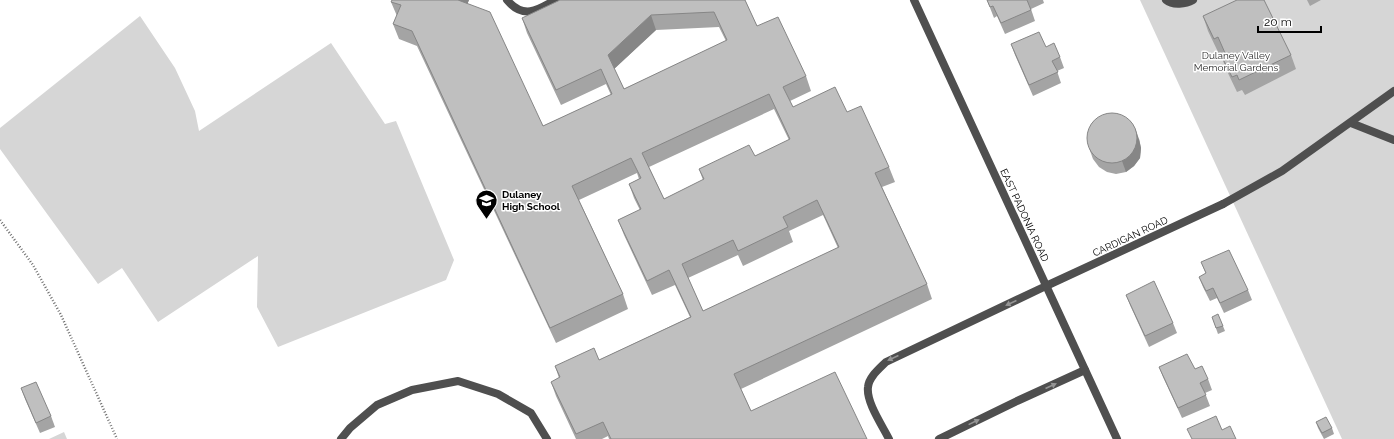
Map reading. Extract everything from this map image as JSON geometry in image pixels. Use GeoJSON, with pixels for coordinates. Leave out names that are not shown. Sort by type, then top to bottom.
{"type":"FeatureCollection","features":[{"type":"Feature","properties":{"kind":"street"},"geometry":{"type":"LineString","coordinates":[[507,0],[514,9],[527,11],[537,10],[555,0]]}},
{"type":"Feature","properties":{"kind":"street","name":"EAST PADONIA ROAD"},"geometry":{"type":"LineString","coordinates":[[914,0],[1117,439]]}},
{"type":"Feature","properties":{"kind":"street"},"geometry":{"type":"LineString","coordinates":[[1166,0],[1168,2],[1186,4],[1193,0]]}},
{"type":"Feature","properties":{"kind":"street","name":"CARDIGAN ROAD"},"geometry":{"type":"LineString","coordinates":[[889,439],[870,401],[868,386],[875,374],[886,362],[1223,204],[1282,171],[1394,91]]}},
{"type":"Feature","properties":{"kind":"street"},"geometry":{"type":"LineString","coordinates":[[1351,123],[1394,140]]}},
{"type":"Feature","properties":{"kind":"street"},"geometry":{"type":"LineString","coordinates":[[939,439],[1085,370]]}},
{"type":"Feature","properties":{"kind":"street"},"geometry":{"type":"LineString","coordinates":[[341,439],[350,428],[377,405],[412,390],[458,381],[498,394],[531,413],[547,439]]}},
{"type":"Feature","properties":{"kind":"path"},"geometry":{"type":"LineString","coordinates":[[0,220],[33,265],[61,315],[117,439]]}},
{"type":"Feature","properties":{"kind":"green space","name":"Dulaney Valley Memorial Gardens"},"geometry":{"type":"Polygon","coordinates":[[[1140,0],[1394,0],[1394,439],[1342,439],[1140,0]]]}},
{"type":"Feature","properties":{"kind":"green space"},"geometry":{"type":"Polygon","coordinates":[[[140,16],[175,68],[195,111],[199,131],[331,43],[385,124],[396,121],[454,260],[446,280],[278,347],[257,307],[258,256],[158,322],[122,268],[98,284],[0,149],[0,128],[140,16]]]}},
{"type":"Feature","properties":{"kind":"green space"},"geometry":{"type":"Polygon","coordinates":[[[64,432],[67,439],[49,439],[64,432]]]}},
{"type":"Feature","properties":{"kind":"building","name":"Dulaney High School"},"geometry":{"type":"Polygon","coordinates":[[[392,0],[458,0],[490,12],[543,126],[612,94],[601,69],[556,90],[522,18],[560,0],[745,0],[757,26],[778,17],[806,76],[783,87],[793,107],[835,87],[847,112],[861,106],[889,167],[875,173],[927,284],[734,374],[751,411],[835,372],[867,439],[611,439],[603,422],[576,434],[551,382],[560,377],[555,366],[594,348],[599,360],[691,317],[669,270],[647,281],[618,220],[641,209],[629,184],[641,178],[631,158],[572,186],[623,294],[550,328],[412,31],[393,24],[401,5],[391,2],[392,0]],[[714,12],[651,15],[608,55],[624,89],[727,40],[714,12]],[[769,94],[642,153],[664,199],[704,179],[699,169],[749,145],[755,156],[790,139],[769,94]],[[817,200],[783,217],[788,227],[738,251],[733,240],[682,264],[703,311],[839,247],[817,200]]]}},
{"type":"Feature","properties":{"kind":"building"},"geometry":{"type":"Polygon","coordinates":[[[987,0],[1027,0],[1031,10],[1001,23],[993,6],[990,7],[987,0]]]}},
{"type":"Feature","properties":{"kind":"building"},"geometry":{"type":"Polygon","coordinates":[[[1237,0],[1264,0],[1291,55],[1239,80],[1237,75],[1232,77],[1221,55],[1225,53],[1218,37],[1214,39],[1203,16],[1237,0]]]}},
{"type":"Feature","properties":{"kind":"building"},"geometry":{"type":"Polygon","coordinates":[[[1039,32],[1046,47],[1054,43],[1060,57],[1052,61],[1058,72],[1029,85],[1011,44],[1039,32]]]}},
{"type":"Feature","properties":{"kind":"building"},"geometry":{"type":"Polygon","coordinates":[[[1112,113],[1122,115],[1130,120],[1135,128],[1137,138],[1135,148],[1130,156],[1122,161],[1112,163],[1102,161],[1094,156],[1089,148],[1087,138],[1089,128],[1094,120],[1102,115],[1112,113]]]}},
{"type":"Feature","properties":{"kind":"building"},"geometry":{"type":"Polygon","coordinates":[[[1229,250],[1248,290],[1220,303],[1213,288],[1206,291],[1199,277],[1206,273],[1201,262],[1229,250]]]}},
{"type":"Feature","properties":{"kind":"building"},"geometry":{"type":"Polygon","coordinates":[[[1154,281],[1173,323],[1145,336],[1126,295],[1154,281]]]}},
{"type":"Feature","properties":{"kind":"building"},"geometry":{"type":"Polygon","coordinates":[[[1218,314],[1223,326],[1216,328],[1212,317],[1218,314]]]}},
{"type":"Feature","properties":{"kind":"building"},"geometry":{"type":"Polygon","coordinates":[[[1187,354],[1195,369],[1202,366],[1208,379],[1200,383],[1206,395],[1178,408],[1159,367],[1187,354]]]}},
{"type":"Feature","properties":{"kind":"building"},"geometry":{"type":"Polygon","coordinates":[[[36,382],[51,416],[36,423],[21,388],[36,382]]]}},
{"type":"Feature","properties":{"kind":"building"},"geometry":{"type":"Polygon","coordinates":[[[1216,416],[1222,430],[1230,426],[1236,439],[1192,439],[1187,429],[1216,416]]]}},
{"type":"Feature","properties":{"kind":"building"},"geometry":{"type":"Polygon","coordinates":[[[1326,417],[1332,428],[1322,433],[1316,422],[1326,417]]]}},
{"type":"Feature","properties":{"kind":"place","name":"Dulaney High School"},"geometry":{"type":"Point","coordinates":[486,220]}}]}
